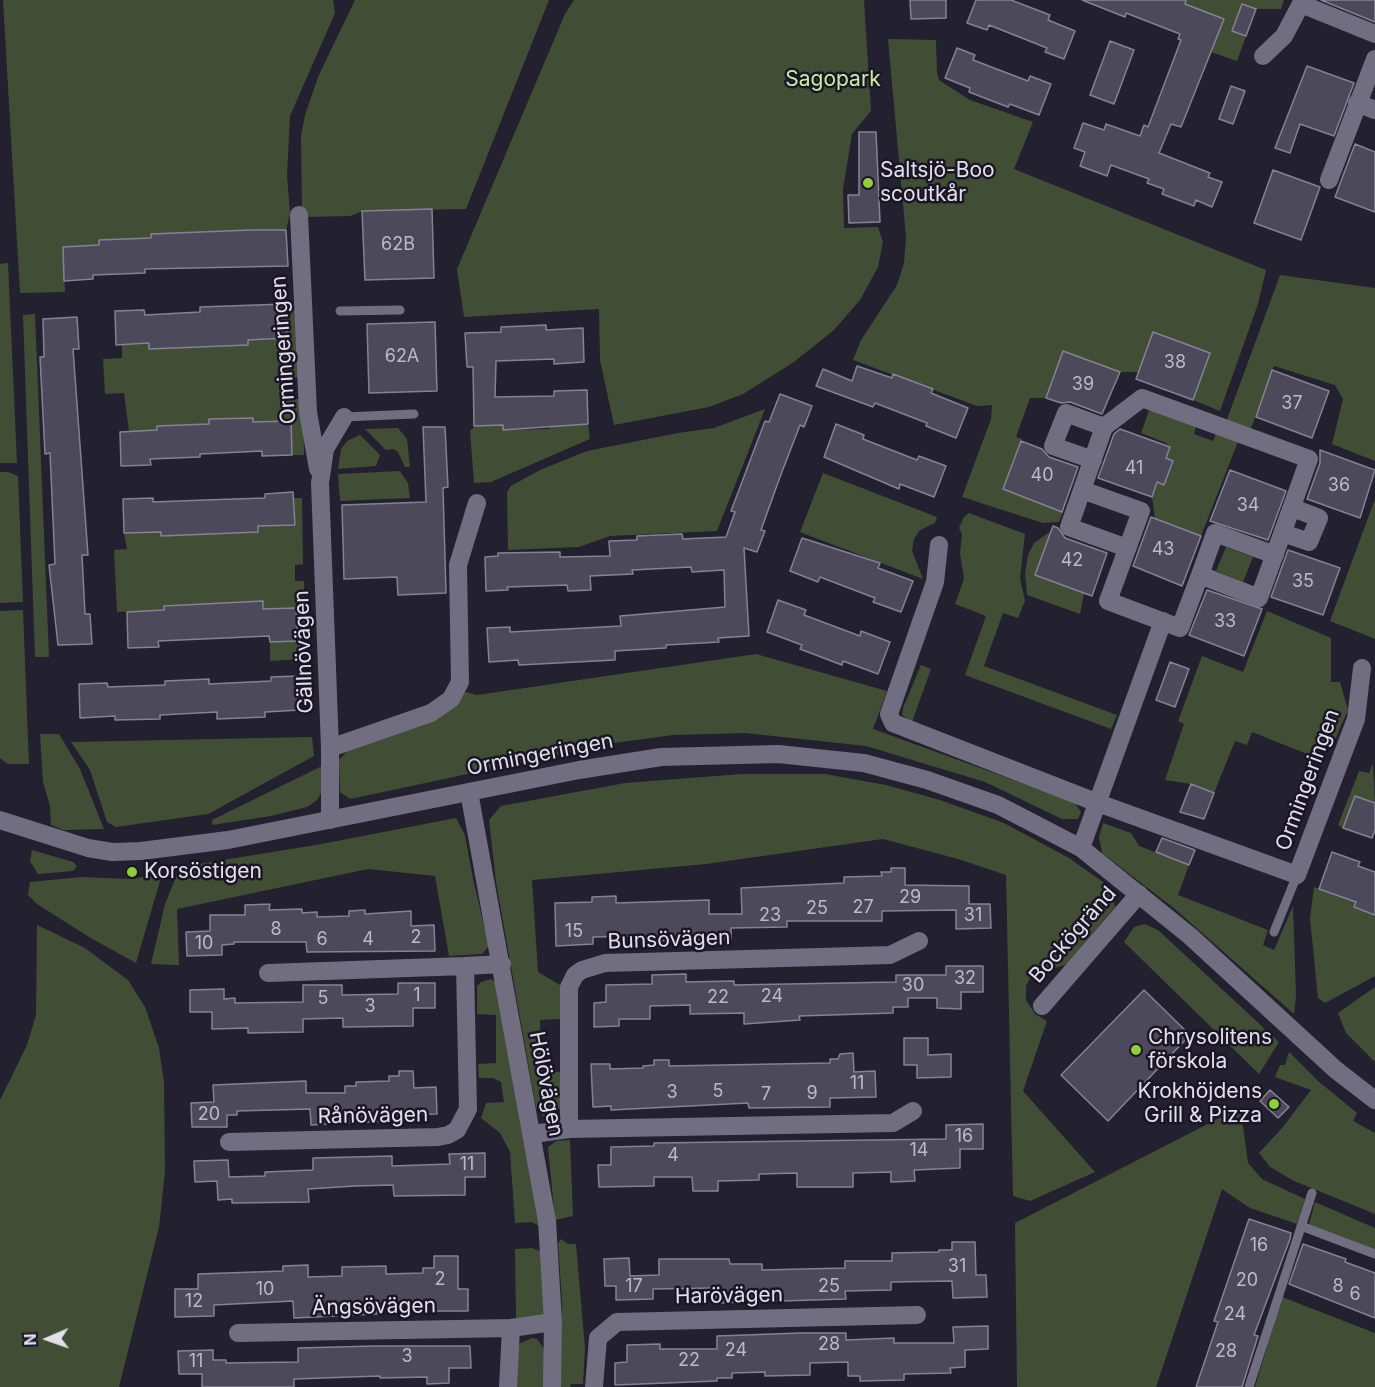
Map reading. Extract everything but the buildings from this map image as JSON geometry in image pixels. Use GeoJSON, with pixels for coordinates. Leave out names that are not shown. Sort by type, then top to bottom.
{"type":"FeatureCollection","features":[{"type":"Feature","properties":{"kind":"street"},"geometry":{"type":"LineString","coordinates":[[1263,56],[1284,36],[1302,2],[1375,34]]}},
{"type":"Feature","properties":{"kind":"street"},"geometry":{"type":"LineString","coordinates":[[1329,180],[1375,58]]}},
{"type":"Feature","properties":{"kind":"street"},"geometry":{"type":"LineString","coordinates":[[1357,103],[1375,110]]}},
{"type":"Feature","properties":{"kind":"street","name":"Ormingeringen"},"geometry":{"type":"LineString","coordinates":[[299,214],[308,412],[320,483]]}},
{"type":"Feature","properties":{"kind":"street"},"geometry":{"type":"LineString","coordinates":[[1127,548],[1069,526],[1104,428],[1142,398],[1309,459],[1259,598],[1200,575]]}},
{"type":"Feature","properties":{"kind":"street"},"geometry":{"type":"LineString","coordinates":[[1093,460],[1053,446],[1066,413],[1104,428]]}},
{"type":"Feature","properties":{"kind":"street"},"geometry":{"type":"LineString","coordinates":[[320,483],[325,449],[344,417]]}},
{"type":"Feature","properties":{"kind":"street","name":"Gällnövägen"},"geometry":{"type":"LineString","coordinates":[[320,483],[330,748],[330,820]]}},
{"type":"Feature","properties":{"kind":"street"},"geometry":{"type":"LineString","coordinates":[[1082,490],[1141,511],[1108,601],[1180,628],[1215,533],[1275,555]]}},
{"type":"Feature","properties":{"kind":"street"},"geometry":{"type":"LineString","coordinates":[[330,748],[431,713],[451,699],[460,681],[458,565],[477,503]]}},
{"type":"Feature","properties":{"kind":"street"},"geometry":{"type":"LineString","coordinates":[[1283,533],[1309,542],[1319,518],[1293,508]]}},
{"type":"Feature","properties":{"kind":"street","name":"Ormingeringen"},"geometry":{"type":"LineString","coordinates":[[939,545],[935,582],[889,714],[901,728],[1297,875],[1356,719],[1362,668]]}},
{"type":"Feature","properties":{"kind":"street"},"geometry":{"type":"LineString","coordinates":[[1081,848],[1163,621]]}},
{"type":"Feature","properties":{"kind":"street","name":"Ormingeringen"},"geometry":{"type":"LineString","coordinates":[[7,822],[88,848],[112,852],[141,851],[228,840],[589,768],[661,757],[778,754],[864,763],[927,780],[998,805],[1081,848],[1190,936],[1336,1070],[1375,1100]]}},
{"type":"Feature","properties":{"kind":"street","name":"Hölövägen"},"geometry":{"type":"LineString","coordinates":[[470,792],[548,1221],[553,1322],[552,1387]]}},
{"type":"Feature","properties":{"kind":"street","name":"Bockögränd"},"geometry":{"type":"LineString","coordinates":[[1042,1006],[1139,894]]}},
{"type":"Feature","properties":{"kind":"street","name":"Bunsövägen"},"geometry":{"type":"LineString","coordinates":[[569,1129],[569,987],[575,975],[582,970],[605,963],[890,954],[919,941]]}},
{"type":"Feature","properties":{"kind":"street"},"geometry":{"type":"LineString","coordinates":[[268,973],[502,963]]}},
{"type":"Feature","properties":{"kind":"street","name":"Rånövägen"},"geometry":{"type":"LineString","coordinates":[[230,1142],[438,1137],[457,1130],[468,1109],[465,966]]}},
{"type":"Feature","properties":{"kind":"street"},"geometry":{"type":"LineString","coordinates":[[533,1134],[569,1129],[893,1123],[913,1112]]}},
{"type":"Feature","properties":{"kind":"street","name":"Harövägen"},"geometry":{"type":"LineString","coordinates":[[594,1387],[598,1338],[617,1322],[917,1315]]}},
{"type":"Feature","properties":{"kind":"street","name":"Ängsövägen"},"geometry":{"type":"LineString","coordinates":[[238,1333],[511,1328],[553,1322]]}},
{"type":"Feature","properties":{"kind":"street"},"geometry":{"type":"LineString","coordinates":[[508,1387],[511,1328]]}},
{"type":"Feature","properties":{"kind":"lane"},"geometry":{"type":"LineString","coordinates":[[340,311],[400,310]]}},
{"type":"Feature","properties":{"kind":"lane"},"geometry":{"type":"LineString","coordinates":[[344,417],[414,414]]}},
{"type":"Feature","properties":{"kind":"lane"},"geometry":{"type":"LineString","coordinates":[[1274,932],[1297,875]]}},
{"type":"Feature","properties":{"kind":"lane"},"geometry":{"type":"LineString","coordinates":[[1249,1387],[1312,1193]]}},
{"type":"Feature","properties":{"kind":"lane"},"geometry":{"type":"LineString","coordinates":[[1301,1226],[1375,1254]]}},
{"type":"Feature","properties":{"kind":"green space"},"geometry":{"type":"Polygon","coordinates":[[[3,0],[333,0],[335,13],[290,116],[287,176],[290,213],[286,230],[151,234],[152,245],[99,240],[99,252],[63,247],[65,292],[20,293],[3,0]]]}},
{"type":"Feature","properties":{"kind":"green space"},"geometry":{"type":"Polygon","coordinates":[[[355,0],[549,0],[466,209],[363,211],[350,216],[302,217],[301,136],[305,115],[318,77],[355,0]]]}},
{"type":"Feature","properties":{"kind":"green space","name":"Sagopark"},"geometry":{"type":"Polygon","coordinates":[[[574,0],[864,0],[871,111],[852,134],[843,189],[844,228],[878,227],[883,242],[878,267],[860,300],[834,330],[794,362],[743,394],[709,407],[614,425],[600,360],[599,309],[464,317],[457,269],[565,14],[574,0]]]}},
{"type":"Feature","properties":{"kind":"green space"},"geometry":{"type":"Polygon","coordinates":[[[1181,0],[1284,0],[1281,9],[1256,9],[1243,4],[1232,30],[1246,36],[1237,61],[1211,52],[1223,19],[1187,14],[1181,0]]]}},
{"type":"Feature","properties":{"kind":"green space"},"geometry":{"type":"Polygon","coordinates":[[[888,39],[936,40],[939,80],[970,100],[1033,122],[1014,169],[1266,270],[1258,304],[1220,411],[1193,400],[1210,353],[1139,372],[1120,372],[1063,351],[1046,398],[1030,398],[1016,437],[1022,439],[1003,489],[1063,512],[1059,522],[1043,523],[962,497],[991,419],[992,405],[977,406],[853,360],[861,340],[897,285],[904,263],[906,237],[888,39]]]}},
{"type":"Feature","properties":{"kind":"green space"},"geometry":{"type":"Polygon","coordinates":[[[8,263],[17,463],[0,463],[0,264],[8,263]]]}},
{"type":"Feature","properties":{"kind":"green space"},"geometry":{"type":"Polygon","coordinates":[[[1280,275],[1375,288],[1375,461],[1332,444],[1343,399],[1335,385],[1274,366],[1250,431],[1226,422],[1280,275]]]}},
{"type":"Feature","properties":{"kind":"green space"},"geometry":{"type":"Polygon","coordinates":[[[285,304],[299,304],[302,377],[289,378],[290,399],[303,399],[304,455],[292,455],[290,421],[262,422],[253,429],[253,418],[210,419],[210,428],[200,424],[157,426],[157,436],[152,431],[129,431],[124,393],[105,394],[103,359],[122,358],[122,345],[145,344],[149,338],[150,349],[196,347],[247,334],[258,340],[287,338],[285,304]]]}},
{"type":"Feature","properties":{"kind":"green space"},"geometry":{"type":"Polygon","coordinates":[[[35,314],[49,657],[35,657],[23,315],[35,314]]]}},
{"type":"Feature","properties":{"kind":"green space"},"geometry":{"type":"Polygon","coordinates":[[[1152,402],[1196,427],[1194,434],[1213,441],[1217,431],[1239,439],[1201,536],[1155,518],[1152,497],[1157,482],[1165,484],[1173,461],[1166,458],[1170,447],[1166,443],[1141,433],[1152,402]]]}},
{"type":"Feature","properties":{"kind":"green space"},"geometry":{"type":"Polygon","coordinates":[[[765,409],[717,531],[610,536],[579,547],[508,550],[507,492],[511,486],[540,470],[587,451],[714,428],[765,409]]]}},
{"type":"Feature","properties":{"kind":"green space"},"geometry":{"type":"Polygon","coordinates":[[[550,417],[557,425],[588,424],[590,439],[491,482],[474,483],[470,431],[475,426],[496,425],[503,419],[504,430],[550,429],[550,417]]]}},
{"type":"Feature","properties":{"kind":"green space"},"geometry":{"type":"Polygon","coordinates":[[[398,428],[407,439],[410,467],[405,467],[398,452],[394,449],[386,450],[365,429],[398,428]]]}},
{"type":"Feature","properties":{"kind":"green space"},"geometry":{"type":"Polygon","coordinates":[[[360,435],[380,455],[376,466],[338,469],[341,449],[347,441],[360,435]]]}},
{"type":"Feature","properties":{"kind":"green space"},"geometry":{"type":"Polygon","coordinates":[[[400,471],[408,483],[410,498],[340,501],[338,474],[400,471]]]}},
{"type":"Feature","properties":{"kind":"green space"},"geometry":{"type":"Polygon","coordinates":[[[0,472],[18,476],[23,602],[0,603],[0,472]]]}},
{"type":"Feature","properties":{"kind":"green space"},"geometry":{"type":"Polygon","coordinates":[[[823,473],[937,517],[935,523],[920,530],[914,539],[912,551],[923,579],[800,532],[823,473]]]}},
{"type":"Feature","properties":{"kind":"green space"},"geometry":{"type":"Polygon","coordinates":[[[294,498],[302,498],[303,564],[295,565],[295,581],[304,581],[306,654],[303,659],[270,661],[270,642],[298,641],[296,608],[271,609],[264,614],[263,601],[218,603],[165,620],[158,611],[117,612],[114,550],[127,549],[124,533],[154,532],[161,526],[162,536],[206,534],[213,523],[214,534],[257,532],[257,520],[267,526],[295,525],[294,498]]]}},
{"type":"Feature","properties":{"kind":"green space"},"geometry":{"type":"Polygon","coordinates":[[[1375,499],[1375,639],[1330,621],[1375,499]]]}},
{"type":"Feature","properties":{"kind":"green space"},"geometry":{"type":"Polygon","coordinates":[[[969,513],[1025,534],[1020,578],[1025,601],[1018,618],[1003,613],[984,666],[1117,715],[1111,729],[965,675],[986,616],[955,604],[964,579],[960,553],[962,534],[959,528],[964,517],[969,513]]]}},
{"type":"Feature","properties":{"kind":"green space"},"geometry":{"type":"Polygon","coordinates":[[[1051,531],[1035,575],[1084,593],[1080,614],[1027,595],[1025,573],[1028,555],[1034,543],[1051,531]]]}},
{"type":"Feature","properties":{"kind":"green space"},"geometry":{"type":"Polygon","coordinates":[[[1226,547],[1253,557],[1243,582],[1216,571],[1226,547]]]}},
{"type":"Feature","properties":{"kind":"green space"},"geometry":{"type":"Polygon","coordinates":[[[23,610],[29,764],[8,764],[0,758],[0,611],[23,610]]]}},
{"type":"Feature","properties":{"kind":"green space"},"geometry":{"type":"Polygon","coordinates":[[[1267,611],[1331,638],[1331,682],[1340,682],[1348,710],[1334,742],[1327,739],[1317,758],[1252,732],[1247,745],[1235,741],[1214,793],[1191,784],[1165,780],[1184,724],[1178,721],[1202,656],[1243,672],[1267,611]]]}},
{"type":"Feature","properties":{"kind":"green space"},"geometry":{"type":"Polygon","coordinates":[[[756,654],[887,691],[873,729],[1074,802],[1081,812],[1078,819],[1062,819],[985,782],[866,746],[745,733],[673,735],[614,743],[350,799],[340,792],[339,760],[347,751],[465,692],[477,695],[756,654]]]}},
{"type":"Feature","properties":{"kind":"green space"},"geometry":{"type":"Polygon","coordinates":[[[921,665],[931,669],[912,722],[902,715],[903,708],[921,665]]]}},
{"type":"Feature","properties":{"kind":"green space"},"geometry":{"type":"Polygon","coordinates":[[[40,734],[59,734],[80,769],[104,829],[64,830],[51,825],[50,806],[43,782],[40,734]]]}},
{"type":"Feature","properties":{"kind":"green space"},"geometry":{"type":"Polygon","coordinates":[[[312,737],[314,756],[208,814],[116,827],[107,822],[90,770],[71,742],[312,737]]]}},
{"type":"Feature","properties":{"kind":"green space"},"geometry":{"type":"Polygon","coordinates":[[[1373,763],[1375,803],[1355,796],[1343,828],[1338,825],[1359,771],[1369,773],[1373,763]]]}},
{"type":"Feature","properties":{"kind":"green space"},"geometry":{"type":"Polygon","coordinates":[[[322,766],[321,793],[317,800],[307,807],[271,816],[212,825],[212,820],[322,766]]]}},
{"type":"Feature","properties":{"kind":"green space"},"geometry":{"type":"Polygon","coordinates":[[[742,774],[825,774],[886,785],[940,800],[1004,823],[1069,858],[1110,887],[1115,907],[1067,964],[1031,976],[1026,986],[1026,1000],[1035,1014],[1047,1021],[1023,1091],[1095,1172],[1030,1201],[1013,1196],[1006,875],[958,859],[883,839],[706,864],[532,880],[538,972],[560,985],[560,1019],[540,1020],[542,1072],[560,1072],[560,1108],[552,1117],[543,1116],[536,1108],[496,882],[489,820],[501,806],[625,783],[742,774]]]}},
{"type":"Feature","properties":{"kind":"green space"},"geometry":{"type":"Polygon","coordinates":[[[456,818],[465,835],[489,946],[482,954],[449,956],[435,876],[368,869],[177,909],[179,965],[151,964],[165,904],[180,867],[316,845],[456,818]]]}},
{"type":"Feature","properties":{"kind":"green space"},"geometry":{"type":"Polygon","coordinates":[[[1103,823],[1131,833],[1139,846],[1189,865],[1178,895],[1268,930],[1263,945],[1274,950],[1293,906],[1296,995],[1294,1014],[1175,909],[1102,853],[1099,837],[1103,823]]]}},
{"type":"Feature","properties":{"kind":"green space"},"geometry":{"type":"Polygon","coordinates":[[[32,850],[73,862],[77,866],[73,871],[38,874],[30,861],[32,850]]]}},
{"type":"Feature","properties":{"kind":"green space"},"geometry":{"type":"Polygon","coordinates":[[[162,874],[136,963],[89,937],[37,904],[28,895],[30,882],[81,877],[131,879],[162,874]]]}},
{"type":"Feature","properties":{"kind":"green space"},"geometry":{"type":"Polygon","coordinates":[[[1314,887],[1346,898],[1358,896],[1354,907],[1375,915],[1375,976],[1325,1003],[1318,998],[1310,918],[1314,887]]]}},
{"type":"Feature","properties":{"kind":"green space"},"geometry":{"type":"Polygon","coordinates":[[[1145,924],[1158,930],[1279,1042],[1259,1074],[1124,942],[1134,927],[1145,924]]]}},
{"type":"Feature","properties":{"kind":"green space"},"geometry":{"type":"Polygon","coordinates":[[[37,925],[85,948],[128,980],[145,1007],[159,1048],[164,1083],[165,1172],[159,1227],[119,1387],[0,1387],[0,1100],[27,1045],[36,1015],[37,925]]]}},
{"type":"Feature","properties":{"kind":"green space"},"geometry":{"type":"Polygon","coordinates":[[[491,979],[495,982],[540,1226],[531,1222],[515,1223],[510,1152],[500,1133],[481,1118],[486,1103],[504,1102],[501,1082],[493,1078],[479,1078],[478,1064],[496,1063],[496,1015],[477,1014],[477,986],[491,979]]]}},
{"type":"Feature","properties":{"kind":"green space"},"geometry":{"type":"Polygon","coordinates":[[[1375,987],[1375,1062],[1346,1033],[1338,1013],[1375,987]]]}},
{"type":"Feature","properties":{"kind":"green space"},"geometry":{"type":"Polygon","coordinates":[[[1289,1052],[1318,1081],[1357,1113],[1353,1121],[1375,1133],[1375,1214],[1294,1181],[1270,1167],[1259,1153],[1282,1128],[1311,1090],[1275,1077],[1280,1065],[1285,1065],[1289,1052]]]}},
{"type":"Feature","properties":{"kind":"green space"},"geometry":{"type":"Polygon","coordinates":[[[1233,1111],[1241,1112],[1248,1163],[1262,1179],[1305,1199],[1297,1224],[1250,1208],[1222,1189],[1156,1387],[1017,1387],[1015,1223],[1233,1111]]]}},
{"type":"Feature","properties":{"kind":"green space"},"geometry":{"type":"Polygon","coordinates":[[[570,1140],[573,1216],[555,1220],[548,1147],[556,1141],[570,1140]]]}},
{"type":"Feature","properties":{"kind":"green space"},"geometry":{"type":"Polygon","coordinates":[[[1315,1202],[1375,1228],[1375,1255],[1308,1228],[1315,1202]]]}},
{"type":"Feature","properties":{"kind":"green space"},"geometry":{"type":"Polygon","coordinates":[[[561,1239],[568,1244],[576,1244],[585,1348],[583,1384],[571,1384],[570,1387],[560,1387],[562,1301],[558,1243],[561,1239]]]}},
{"type":"Feature","properties":{"kind":"green space"},"geometry":{"type":"Polygon","coordinates":[[[532,1248],[542,1252],[545,1314],[542,1317],[516,1318],[515,1249],[532,1248]]]}},
{"type":"Feature","properties":{"kind":"green space"},"geometry":{"type":"Polygon","coordinates":[[[1282,1297],[1375,1333],[1375,1387],[1255,1387],[1282,1297]]]}},
{"type":"Feature","properties":{"kind":"green space"},"geometry":{"type":"Polygon","coordinates":[[[532,1338],[537,1339],[544,1349],[544,1387],[513,1387],[516,1345],[532,1338]]]}},
{"type":"Feature","properties":{"kind":"place","name":"Saltsjö-Boo scoutkår"},"geometry":{"type":"Point","coordinates":[868,183]}},
{"type":"Feature","properties":{"kind":"place","name":"Korsöstigen"},"geometry":{"type":"Point","coordinates":[132,872]}},
{"type":"Feature","properties":{"kind":"place","name":"Chrysolitens förskola"},"geometry":{"type":"Point","coordinates":[1136,1050]}},
{"type":"Feature","properties":{"kind":"place","name":"Krokhöjdens Grill & Pizza"},"geometry":{"type":"Point","coordinates":[1274,1104]}}]}
